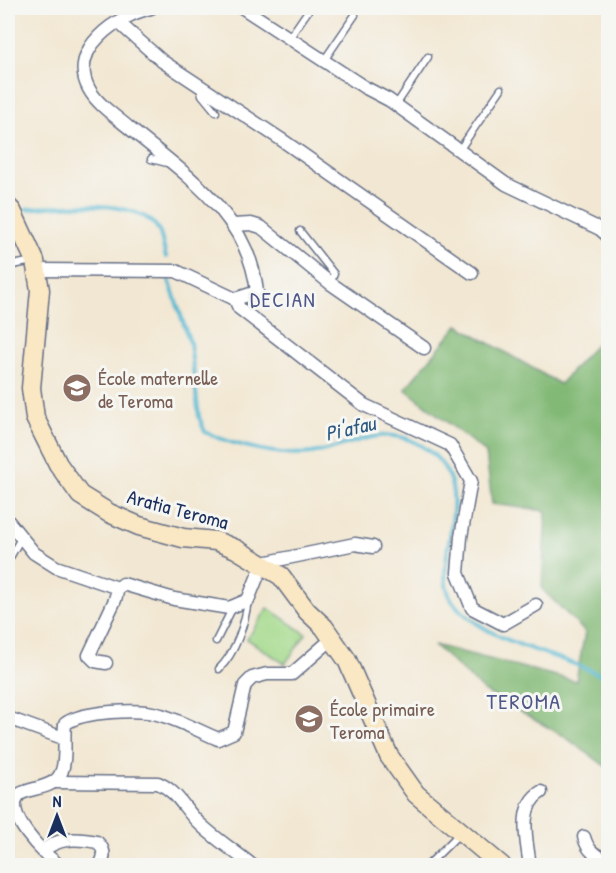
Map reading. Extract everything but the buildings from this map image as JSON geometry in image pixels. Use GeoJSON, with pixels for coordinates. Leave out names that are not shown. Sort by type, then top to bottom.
{"type":"FeatureCollection","features":[{"type":"Feature","properties":{"kind":"main road","name":"Aratia Teroma"},"geometry":{"type":"LineString","coordinates":[[8,207],[12,211],[36,265],[40,290],[30,388],[35,418],[58,464],[80,495],[109,513],[139,526],[183,538],[216,541],[263,563],[281,576],[306,611],[335,640],[348,660],[389,756],[416,794],[502,866]]}},
{"type":"Feature","properties":{"kind":"street"},"geometry":{"type":"LineString","coordinates":[[151,8],[118,22],[92,44],[83,60],[84,75],[90,90],[107,109],[215,201],[233,225],[244,245],[256,276],[257,292],[235,299]]}},
{"type":"Feature","properties":{"kind":"street"},"geometry":{"type":"LineString","coordinates":[[243,8],[396,105],[506,184],[600,229],[609,236]]}},
{"type":"Feature","properties":{"kind":"street"},"geometry":{"type":"LineString","coordinates":[[118,22],[162,61],[472,273]]}},
{"type":"Feature","properties":{"kind":"street"},"geometry":{"type":"LineString","coordinates":[[233,225],[251,224],[261,227],[330,283],[424,348]]}},
{"type":"Feature","properties":{"kind":"street"},"geometry":{"type":"LineString","coordinates":[[36,265],[177,272],[235,299],[239,308],[364,405],[450,445],[471,481],[460,537],[458,573],[472,608],[503,624],[536,605]]}},
{"type":"Feature","properties":{"kind":"street"},"geometry":{"type":"LineString","coordinates":[[8,521],[34,553],[56,567],[118,588]]}},
{"type":"Feature","properties":{"kind":"street"},"geometry":{"type":"LineString","coordinates":[[106,663],[95,661],[89,655],[118,588],[123,584],[197,604],[233,607],[248,600],[263,563],[355,544],[373,547]]}},
{"type":"Feature","properties":{"kind":"street"},"geometry":{"type":"LineString","coordinates":[[55,782],[63,768],[65,724],[72,719],[140,712],[160,714],[218,739],[234,732],[248,680],[267,675],[292,674],[325,645],[335,640]]}},
{"type":"Feature","properties":{"kind":"street"},"geometry":{"type":"LineString","coordinates":[[8,718],[63,738]]}},
{"type":"Feature","properties":{"kind":"street"},"geometry":{"type":"LineString","coordinates":[[61,866],[23,835],[13,821],[13,794],[55,782],[158,783],[172,789],[201,825],[253,866]]}},
{"type":"Feature","properties":{"kind":"street"},"geometry":{"type":"LineString","coordinates":[[530,866],[526,844],[527,811],[532,798],[541,792]]}},
{"type":"Feature","properties":{"kind":"street"},"geometry":{"type":"LineString","coordinates":[[584,837],[587,848],[596,856],[609,860]]}},
{"type":"Feature","properties":{"kind":"street"},"geometry":{"type":"LineString","coordinates":[[43,851],[56,842],[68,840],[97,842],[103,848],[104,854],[99,866]]}},
{"type":"Feature","properties":{"kind":"lane"},"geometry":{"type":"LineString","coordinates":[[290,37],[310,8]]}},
{"type":"Feature","properties":{"kind":"lane"},"geometry":{"type":"LineString","coordinates":[[325,60],[355,15]]}},
{"type":"Feature","properties":{"kind":"lane"},"geometry":{"type":"LineString","coordinates":[[396,105],[428,57]]}},
{"type":"Feature","properties":{"kind":"lane"},"geometry":{"type":"LineString","coordinates":[[198,84],[202,95],[216,112]]}},
{"type":"Feature","properties":{"kind":"lane"},"geometry":{"type":"LineString","coordinates":[[460,149],[501,90]]}},
{"type":"Feature","properties":{"kind":"lane"},"geometry":{"type":"LineString","coordinates":[[151,159],[179,168]]}},
{"type":"Feature","properties":{"kind":"lane"},"geometry":{"type":"LineString","coordinates":[[300,231],[334,274],[330,283]]}},
{"type":"Feature","properties":{"kind":"lane"},"geometry":{"type":"LineString","coordinates":[[8,266],[36,265]]}},
{"type":"Feature","properties":{"kind":"lane"},"geometry":{"type":"LineString","coordinates":[[8,561],[21,537]]}},
{"type":"Feature","properties":{"kind":"lane"},"geometry":{"type":"LineString","coordinates":[[219,669],[226,662],[241,632],[248,600]]}},
{"type":"Feature","properties":{"kind":"lane"},"geometry":{"type":"LineString","coordinates":[[216,641],[233,607]]}},
{"type":"Feature","properties":{"kind":"lane"},"geometry":{"type":"LineString","coordinates":[[427,866],[462,831]]}},
{"type":"Feature","properties":{"kind":"green space"},"geometry":{"type":"Polygon","coordinates":[[[458,325],[560,384],[608,331],[608,768],[565,737],[484,691],[434,645],[576,681],[585,632],[542,589],[546,511],[492,504],[486,453],[405,389],[458,325]]]}},
{"type":"Feature","properties":{"kind":"green space"},"geometry":{"type":"Polygon","coordinates":[[[268,608],[306,634],[285,664],[247,639],[268,608]]]}},
{"type":"Feature","properties":{"kind":"waterway","name":"Pi'afau"},"geometry":{"type":"LineString","coordinates":[[26,209],[75,205],[113,207],[130,211],[145,217],[156,226],[166,257]]}},
{"type":"Feature","properties":{"kind":"waterway","name":"Pi'afau"},"geometry":{"type":"LineString","coordinates":[[169,280],[190,343],[199,417],[205,432],[272,452],[312,453],[384,435],[398,436],[413,441],[428,450],[445,468],[452,488],[453,509],[445,572],[448,591],[457,607],[492,632],[608,679]]}},
{"type":"Feature","properties":{"kind":"place","name":"École maternelle de Teroma"},"geometry":{"type":"Point","coordinates":[77,388]}},
{"type":"Feature","properties":{"kind":"place","name":"École primaire Teroma"},"geometry":{"type":"Point","coordinates":[309,719]}},
{"type":"Feature","properties":{"kind":"district","name":"DECIAN"},"geometry":{"type":"Point","coordinates":[283,299]}},
{"type":"Feature","properties":{"kind":"district","name":"TEROMA"},"geometry":{"type":"Point","coordinates":[524,701]}}]}
